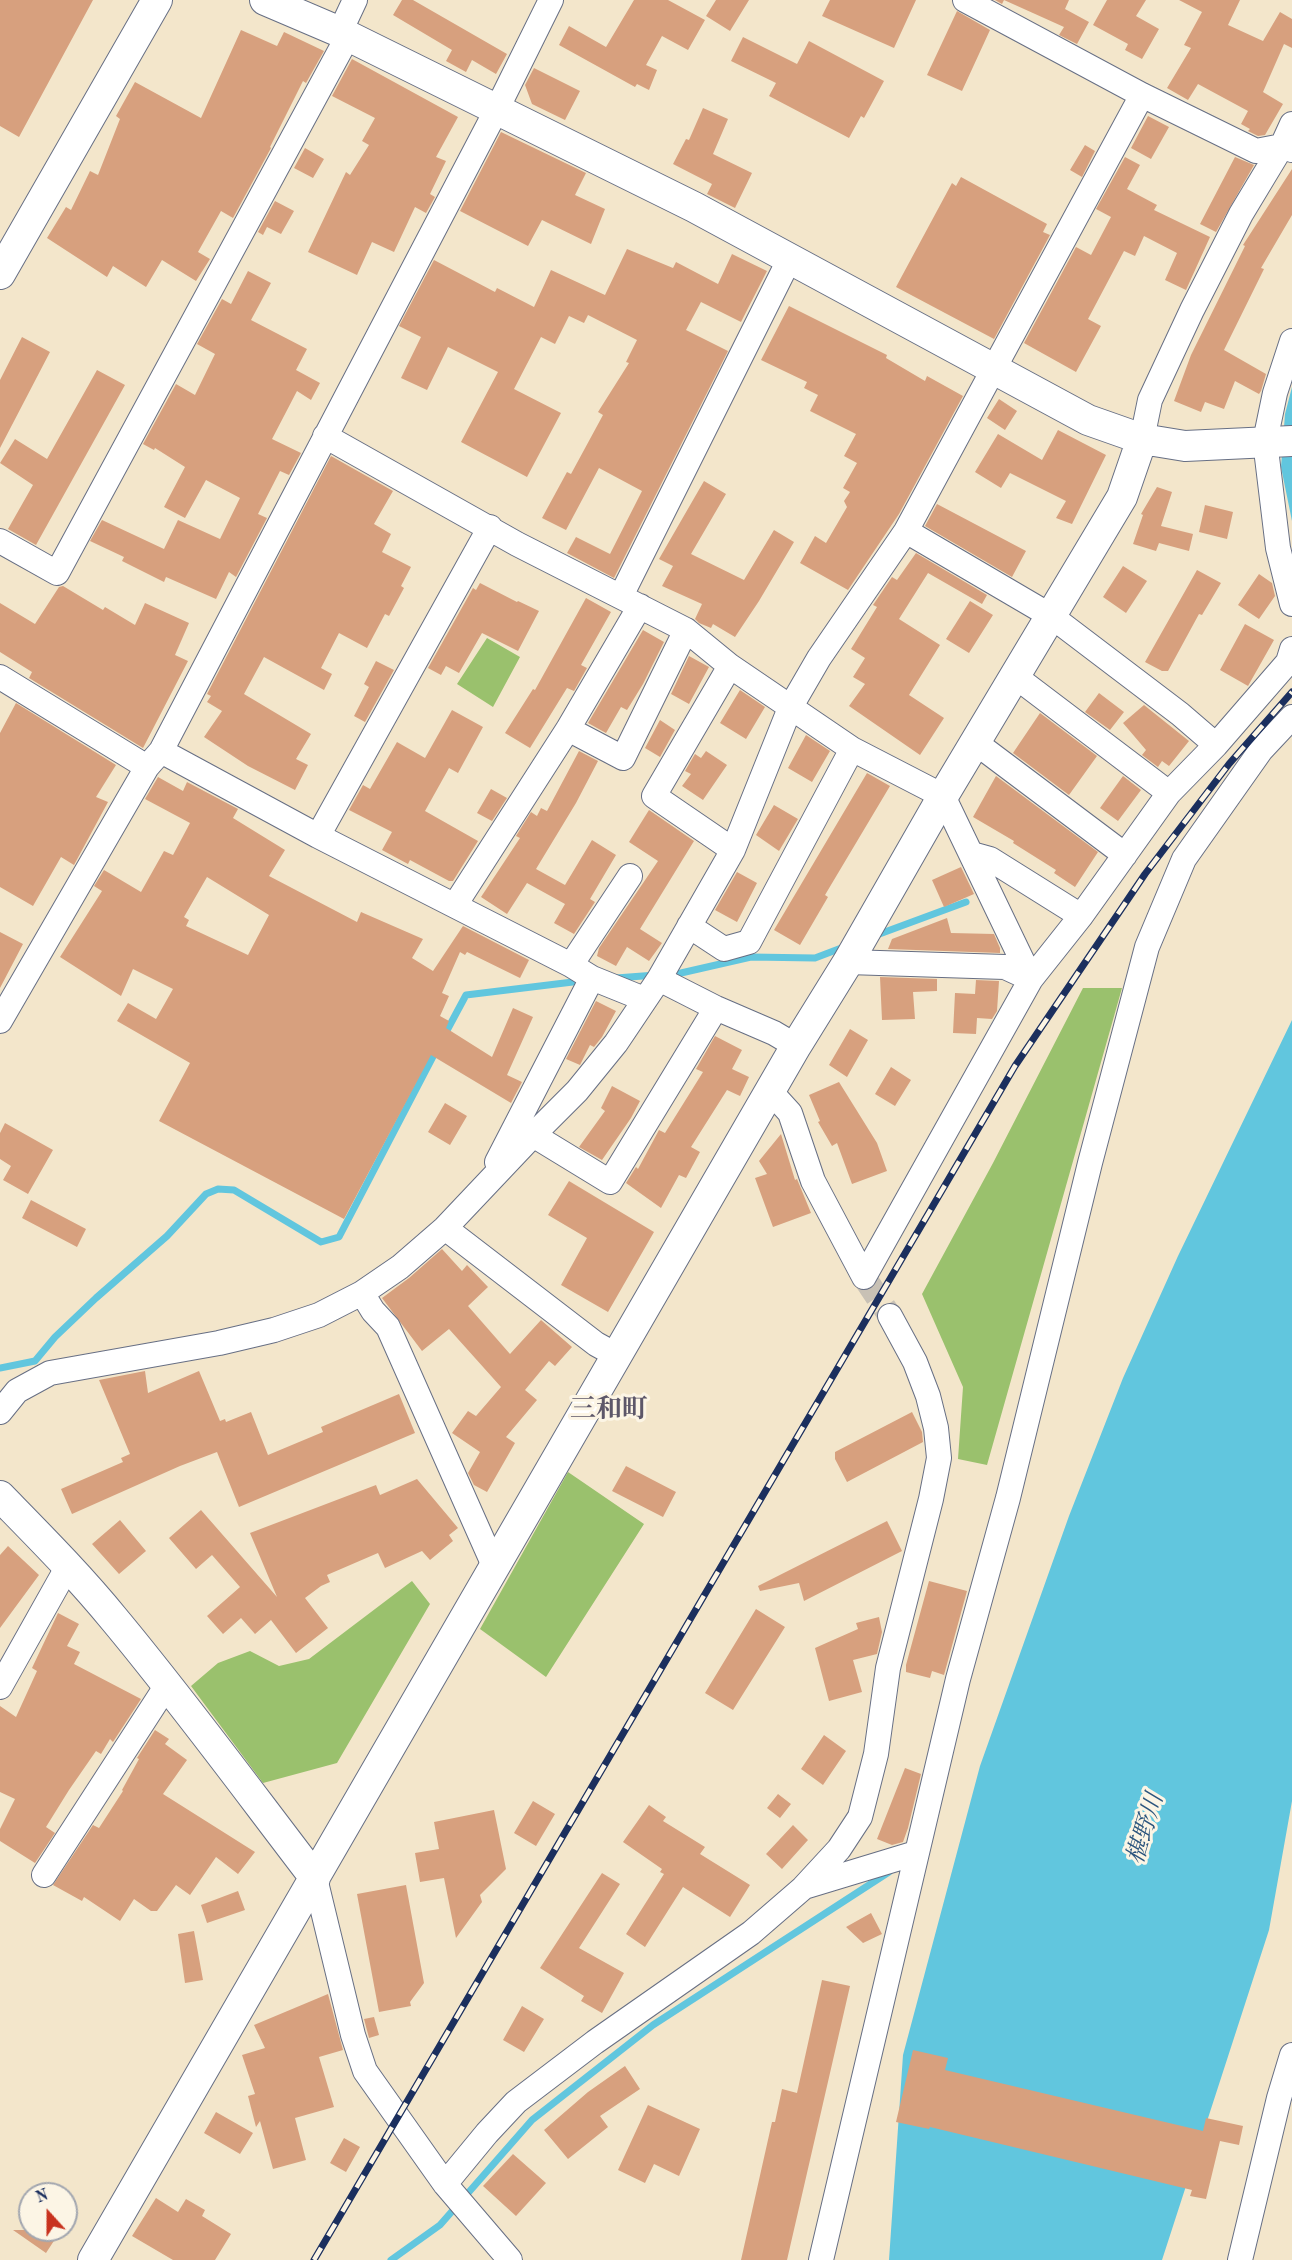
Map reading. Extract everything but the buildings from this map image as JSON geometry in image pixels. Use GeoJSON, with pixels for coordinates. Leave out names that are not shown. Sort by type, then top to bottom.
{"type":"FeatureCollection","features":[{"type":"Feature","properties":{"kind":"street"},"geometry":{"type":"LineString","coordinates":[[0,274],[157,0]]}},
{"type":"Feature","properties":{"kind":"street"},"geometry":{"type":"LineString","coordinates":[[266,0],[344,34],[497,109],[790,258],[1088,420],[1142,439],[1185,446],[1277,441]]}},
{"type":"Feature","properties":{"kind":"street"},"geometry":{"type":"LineString","coordinates":[[0,541],[57,573],[344,34],[355,0]]}},
{"type":"Feature","properties":{"kind":"street"},"geometry":{"type":"LineString","coordinates":[[0,1021],[154,759],[497,109],[551,0]]}},
{"type":"Feature","properties":{"kind":"street"},"geometry":{"type":"LineString","coordinates":[[964,0],[1142,95],[1256,151],[1289,140]]}},
{"type":"Feature","properties":{"kind":"street"},"geometry":{"type":"LineString","coordinates":[[0,1412],[17,1391],[50,1372],[219,1344],[274,1330],[319,1314],[362,1293],[400,1267],[445,1228],[532,1135],[577,1091],[610,1051],[659,979],[733,850],[790,708],[819,658],[906,531],[1142,95]]}},
{"type":"Feature","properties":{"kind":"street"},"geometry":{"type":"LineString","coordinates":[[93,2260],[796,1046],[848,962],[943,796],[1122,497],[1142,439],[1150,400],[1192,310],[1241,214],[1289,140]]}},
{"type":"Feature","properties":{"kind":"street"},"geometry":{"type":"LineString","coordinates":[[455,905],[568,729],[790,258]]}},
{"type":"Feature","properties":{"kind":"street"},"geometry":{"type":"LineString","coordinates":[[1292,341],[1275,393],[1278,549],[1292,604]]}},
{"type":"Feature","properties":{"kind":"street"},"geometry":{"type":"LineString","coordinates":[[325,436],[517,544],[686,630],[730,666],[852,749],[943,796],[1031,979]]}},
{"type":"Feature","properties":{"kind":"street"},"geometry":{"type":"LineString","coordinates":[[318,836],[490,527]]}},
{"type":"Feature","properties":{"kind":"street"},"geometry":{"type":"LineString","coordinates":[[906,531],[1051,616],[1180,714],[1216,745]]}},
{"type":"Feature","properties":{"kind":"street"},"geometry":{"type":"LineString","coordinates":[[568,729],[623,758],[686,630]]}},
{"type":"Feature","properties":{"kind":"street"},"geometry":{"type":"LineString","coordinates":[[770,1091],[789,1113],[813,1181],[864,1277],[1031,979],[1081,916],[1169,793],[1216,745],[1291,659]]}},
{"type":"Feature","properties":{"kind":"street"},"geometry":{"type":"LineString","coordinates":[[730,666],[654,796],[733,850]]}},
{"type":"Feature","properties":{"kind":"street"},"geometry":{"type":"LineString","coordinates":[[1016,676],[1169,793]]}},
{"type":"Feature","properties":{"kind":"street"},"geometry":{"type":"LineString","coordinates":[[1,680],[154,759],[318,836],[455,905],[572,965],[592,978],[644,999]]}},
{"type":"Feature","properties":{"kind":"street"},"geometry":{"type":"LineString","coordinates":[[821,2260],[958,1679],[1008,1498],[1090,1163],[1147,947],[1184,859],[1261,750],[1292,717]]}},
{"type":"Feature","properties":{"kind":"street"},"geometry":{"type":"LineString","coordinates":[[976,743],[1125,855]]}},
{"type":"Feature","properties":{"kind":"street"},"geometry":{"type":"LineString","coordinates":[[689,926],[724,949],[749,942],[852,749]]}},
{"type":"Feature","properties":{"kind":"street"},"geometry":{"type":"LineString","coordinates":[[972,854],[990,859],[1081,916]]}},
{"type":"Feature","properties":{"kind":"street"},"geometry":{"type":"LineString","coordinates":[[572,965],[630,876]]}},
{"type":"Feature","properties":{"kind":"street"},"geometry":{"type":"LineString","coordinates":[[848,962],[1005,968],[1031,979]]}},
{"type":"Feature","properties":{"kind":"street"},"geometry":{"type":"LineString","coordinates":[[481,1191],[592,978]]}},
{"type":"Feature","properties":{"kind":"street"},"geometry":{"type":"LineString","coordinates":[[659,979],[716,1008],[774,1033],[796,1046]]}},
{"type":"Feature","properties":{"kind":"street"},"geometry":{"type":"LineString","coordinates":[[532,1135],[610,1182],[716,1008]]}},
{"type":"Feature","properties":{"kind":"street"},"geometry":{"type":"LineString","coordinates":[[445,1228],[596,1344],[616,1355]]}},
{"type":"Feature","properties":{"kind":"street"},"geometry":{"type":"LineString","coordinates":[[362,1293],[373,1311],[388,1327],[495,1568]]}},
{"type":"Feature","properties":{"kind":"street"},"geometry":{"type":"LineString","coordinates":[[445,2184],[516,2102],[588,2047],[751,1933],[803,1888],[839,1849],[860,1817],[876,1754],[888,1668],[931,1499],[939,1458],[936,1428],[928,1396],[915,1362],[890,1316]]}},
{"type":"Feature","properties":{"kind":"street"},"geometry":{"type":"LineString","coordinates":[[0,1496],[68,1566],[167,1685],[315,1878],[353,2034],[365,2071],[445,2184],[510,2260]]}},
{"type":"Feature","properties":{"kind":"street"},"geometry":{"type":"LineString","coordinates":[[0,1687],[68,1566]]}},
{"type":"Feature","properties":{"kind":"street"},"geometry":{"type":"LineString","coordinates":[[44,1875],[167,1685]]}},
{"type":"Feature","properties":{"kind":"street"},"geometry":{"type":"LineString","coordinates":[[803,1888],[916,1853]]}},
{"type":"Feature","properties":{"kind":"street"},"geometry":{"type":"LineString","coordinates":[[1240,2260],[1279,2098],[1292,2055]]}},
{"type":"Feature","properties":{"kind":"green space"},"geometry":{"type":"Polygon","coordinates":[[[487,638],[520,657],[493,707],[457,684],[487,638]]]}},
{"type":"Feature","properties":{"kind":"green space"},"geometry":{"type":"Polygon","coordinates":[[[1083,988],[1122,988],[987,1465],[958,1459],[963,1387],[922,1294],[993,1163],[1083,988]]]}},
{"type":"Feature","properties":{"kind":"green space"},"geometry":{"type":"Polygon","coordinates":[[[568,1472],[644,1524],[546,1677],[480,1629],[568,1472]]]}},
{"type":"Feature","properties":{"kind":"green space"},"geometry":{"type":"Polygon","coordinates":[[[412,1581],[430,1604],[337,1763],[263,1783],[191,1686],[218,1663],[250,1651],[279,1666],[309,1659],[412,1581]]]}},
{"type":"Feature","properties":{"kind":"water"},"geometry":{"type":"Polygon","coordinates":[[[1292,387],[1292,521],[1281,467],[1285,414],[1292,387]]]}},
{"type":"Feature","properties":{"kind":"water","name":"椹野川"},"geometry":{"type":"Polygon","coordinates":[[[1292,1020],[1292,1801],[1269,1930],[1162,2260],[889,2260],[903,2055],[980,1766],[1069,1516],[1123,1378],[1178,1256],[1292,1020]]]}},
{"type":"Feature","properties":{"kind":"waterway"},"geometry":{"type":"LineString","coordinates":[[874,936],[966,902]]}},
{"type":"Feature","properties":{"kind":"waterway"},"geometry":{"type":"LineString","coordinates":[[667,974],[751,957],[815,958],[844,947]]}},
{"type":"Feature","properties":{"kind":"waterway"},"geometry":{"type":"LineString","coordinates":[[616,978],[656,975]]}},
{"type":"Feature","properties":{"kind":"waterway"},"geometry":{"type":"LineString","coordinates":[[444,1036],[466,995],[581,981]]}},
{"type":"Feature","properties":{"kind":"waterway"},"geometry":{"type":"LineString","coordinates":[[0,1368],[35,1361],[55,1337],[167,1236],[206,1194],[218,1189],[234,1190],[321,1242],[339,1237],[437,1049]]}},
{"type":"Feature","properties":{"kind":"waterway"},"geometry":{"type":"LineString","coordinates":[[391,2260],[440,2225],[532,2120],[653,2025],[889,1872]]}},
{"type":"Feature","properties":{"kind":"tunnel"},"geometry":{"type":"LineString","coordinates":[[864,1277],[890,1316]]}},
{"type":"Feature","properties":{"kind":"railway"},"geometry":{"type":"LineString","coordinates":[[314,2260],[1015,1066],[1145,874],[1229,764],[1292,692]]}},
{"type":"Feature","properties":{"kind":"district","name":"三和町"},"geometry":{"type":"Point","coordinates":[609,1410]}}]}
